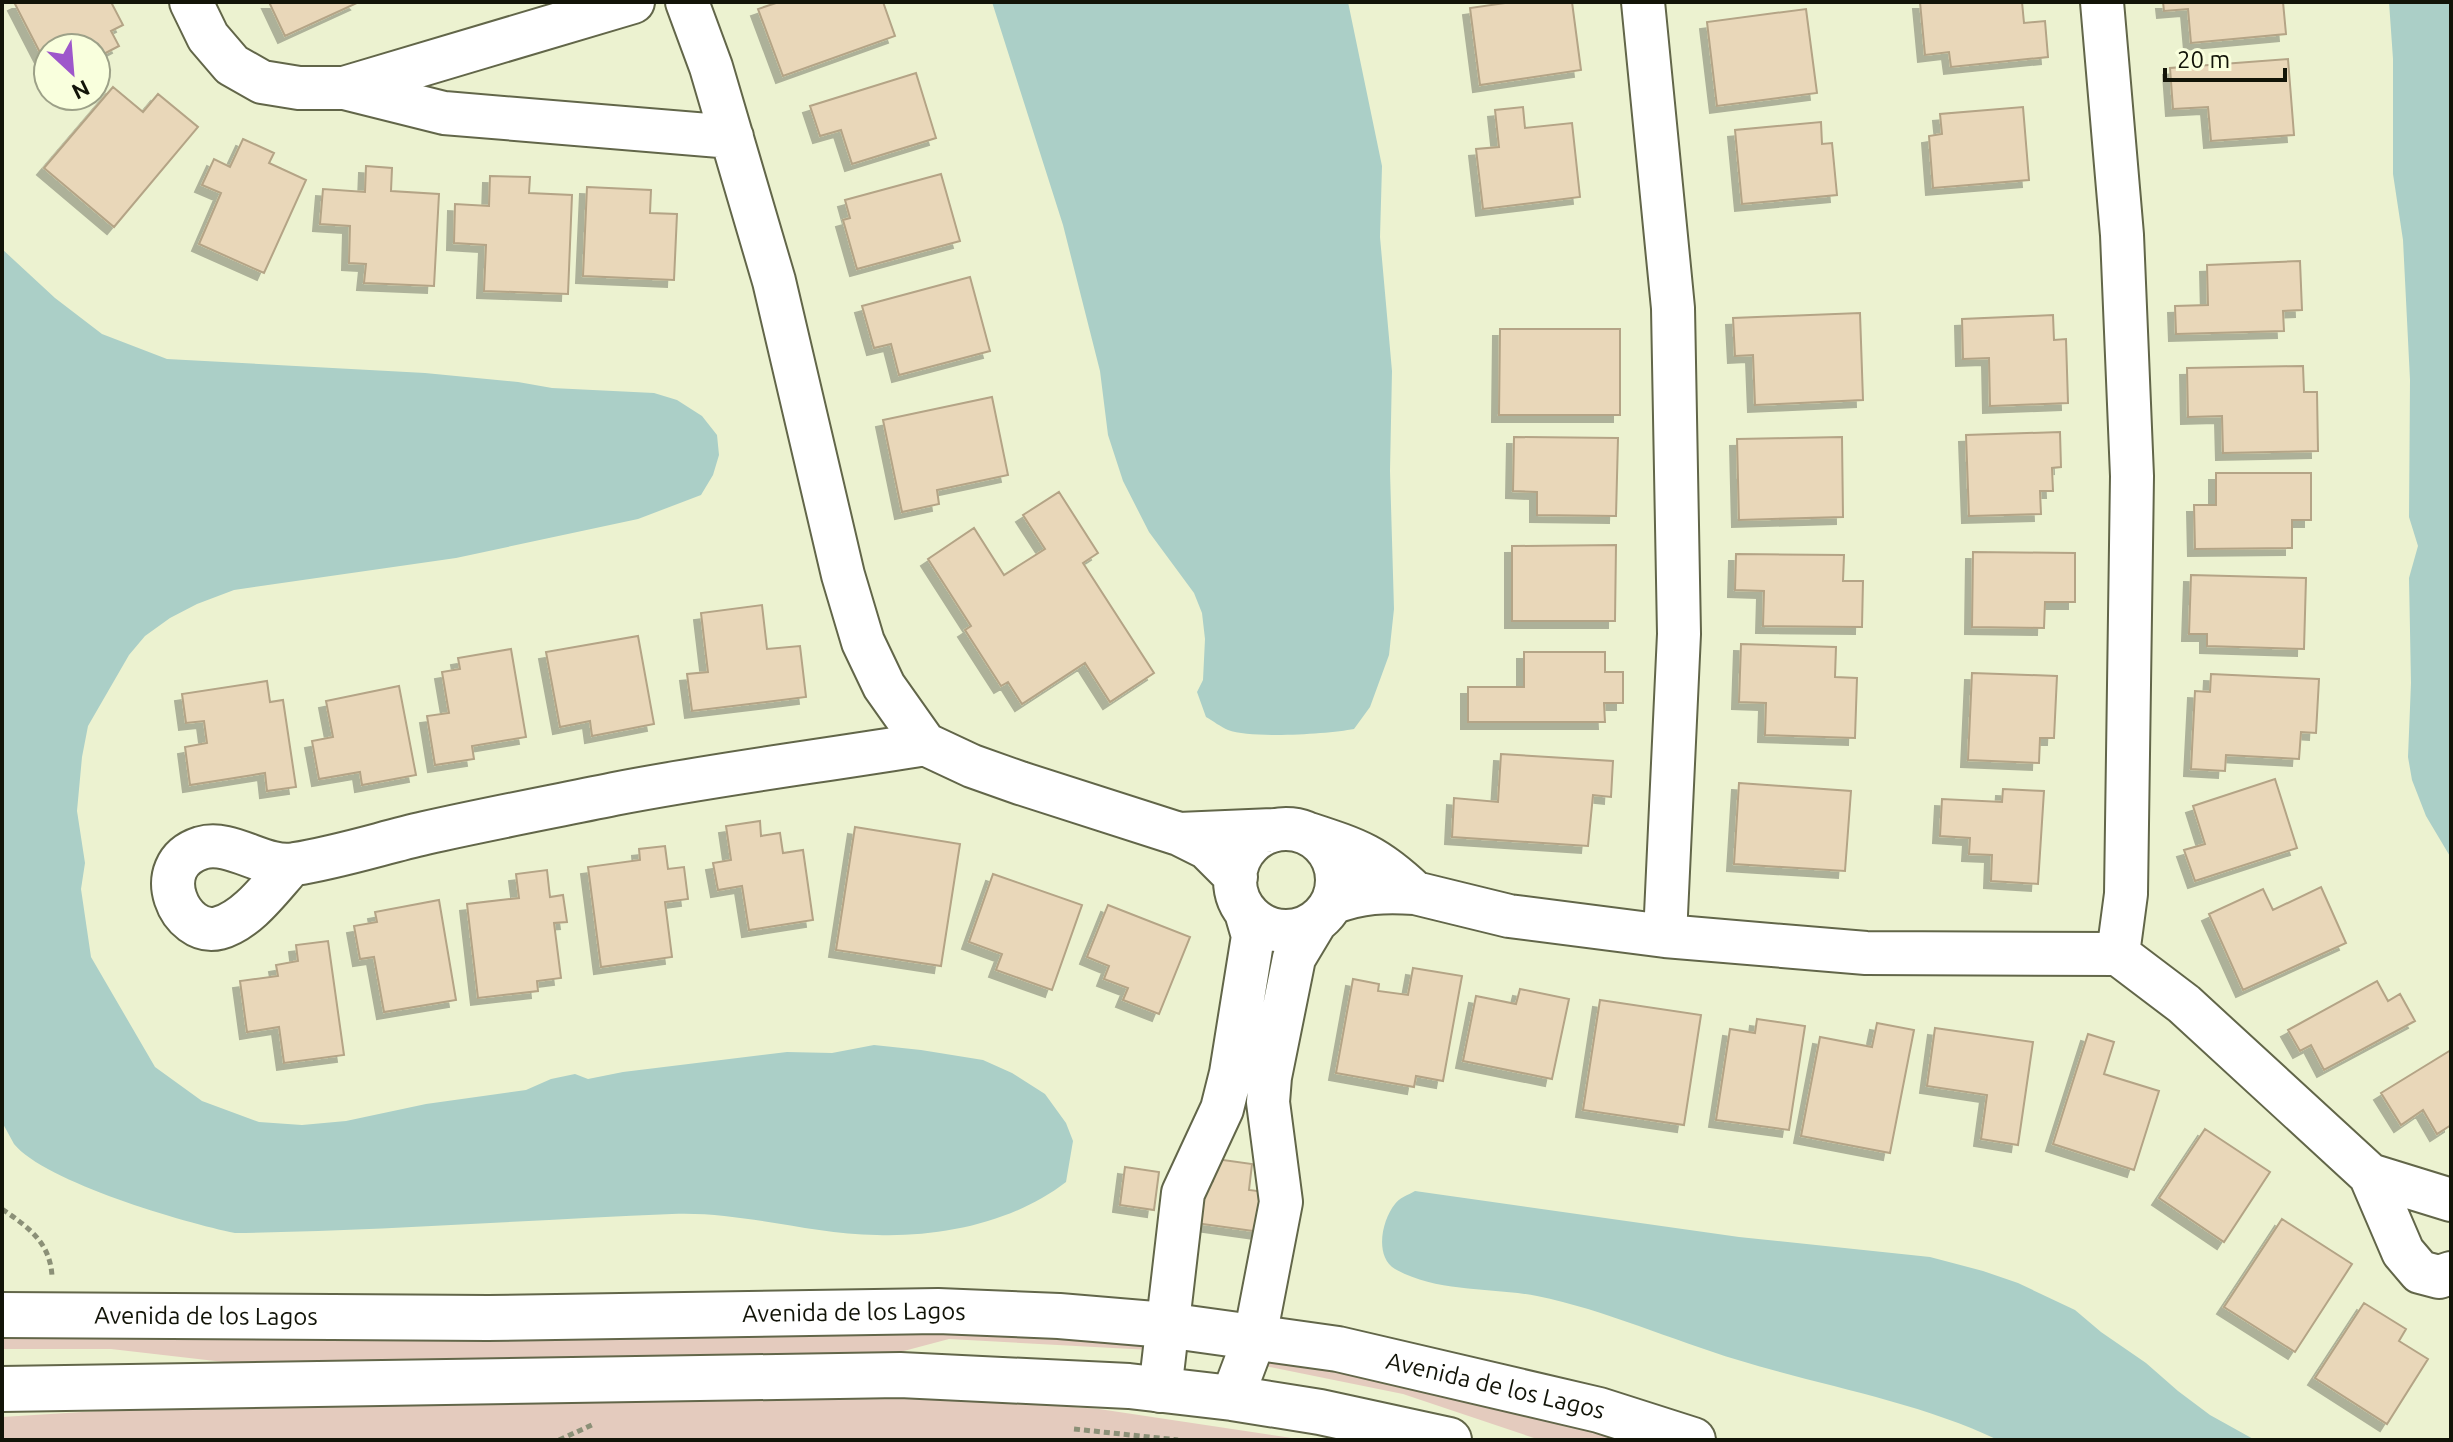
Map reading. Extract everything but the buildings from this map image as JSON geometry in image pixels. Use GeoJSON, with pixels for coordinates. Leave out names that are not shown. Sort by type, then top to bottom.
{"type":"FeatureCollection","features":[{"type":"Feature","properties":{"kind":"street"},"geometry":{"type":"LineString","coordinates":[[191,2],[208,37],[232,65],[262,82],[299,88],[344,88],[444,113],[732,137]]}},
{"type":"Feature","properties":{"kind":"street"},"geometry":{"type":"LineString","coordinates":[[344,88],[633,2]]}},
{"type":"Feature","properties":{"kind":"street"},"geometry":{"type":"LineString","coordinates":[[687,2],[711,67],[774,281],[843,575],[863,642],[884,686],[925,744],[972,766],[1179,834],[1207,848],[1241,894],[1257,922],[1271,929],[1301,929],[1355,894],[1378,890],[1415,893],[1509,916],[1665,936],[1866,953],[2118,954],[2184,1004],[2370,1175],[2403,1252],[2420,1272],[2439,1277],[2451,1273]]}},
{"type":"Feature","properties":{"kind":"street"},"geometry":{"type":"LineString","coordinates":[[1643,2],[1673,308],[1679,634],[1665,936]]}},
{"type":"Feature","properties":{"kind":"street"},"geometry":{"type":"LineString","coordinates":[[2102,2],[2122,235],[2132,476],[2126,894],[2118,954]]}},
{"type":"Feature","properties":{"kind":"street"},"geometry":{"type":"LineString","coordinates":[[291,865],[618,794],[925,744]]}},
{"type":"Feature","properties":{"kind":"street"},"geometry":{"type":"LineString","coordinates":[[1179,834],[1291,832],[1358,850],[1380,862],[1415,893]]}},
{"type":"Feature","properties":{"kind":"street"},"geometry":{"type":"LineString","coordinates":[[1160,1391],[1183,1193],[1222,1109],[1231,1073],[1253,936],[1241,894],[1239,861],[1261,837],[1291,832],[1321,842],[1334,863],[1337,887],[1294,958],[1270,1077],[1268,1102],[1281,1202],[1255,1337],[1232,1398]]}},
{"type":"Feature","properties":{"kind":"street"},"geometry":{"type":"LineString","coordinates":[[2370,1175],[2451,1200]]}},
{"type":"Feature","properties":{"kind":"street"},"geometry":{"type":"LineString","coordinates":[[2,1301],[131,1318]]}},
{"type":"Feature","properties":{"kind":"street","name":"Avenida de los Lagos"},"geometry":{"type":"LineString","coordinates":[[2,1315],[488,1318],[938,1311],[1059,1316],[1166,1325],[1338,1349],[1599,1410],[1693,1440]]}},
{"type":"Feature","properties":{"kind":"street"},"geometry":{"type":"LineString","coordinates":[[2,1389],[900,1375],[1129,1386],[1232,1398],[1320,1412],[1449,1440]]}},
{"type":"Feature","properties":{"kind":"path"},"geometry":{"type":"LineString","coordinates":[[559,1440],[605,1418]]}},
{"type":"Feature","properties":{"kind":"shaded area"},"geometry":{"type":"Polygon","coordinates":[[[914,1323],[1153,1340],[1150,1350],[949,1339],[900,1352],[250,1365],[111,1349],[2,1349],[2,1333],[126,1332],[247,1340],[914,1323]]]}},
{"type":"Feature","properties":{"kind":"shaded area"},"geometry":{"type":"Polygon","coordinates":[[[1267,1353],[1546,1416],[1624,1440],[1540,1440],[1403,1394],[1265,1366],[1267,1353]]]}},
{"type":"Feature","properties":{"kind":"shaded area"},"geometry":{"type":"Polygon","coordinates":[[[923,1396],[1099,1409],[1305,1440],[2,1440],[2,1417],[115,1410],[923,1396]]]}},
{"type":"Feature","properties":{"kind":"water"},"geometry":{"type":"Polygon","coordinates":[[[992,2],[1348,2],[1382,166],[1380,237],[1392,371],[1390,471],[1394,609],[1389,655],[1370,707],[1354,729],[1309,734],[1240,733],[1206,717],[1197,692],[1203,680],[1205,639],[1202,613],[1194,593],[1149,532],[1123,481],[1108,435],[1100,371],[1063,225],[992,2]]]}},
{"type":"Feature","properties":{"kind":"water"},"geometry":{"type":"Polygon","coordinates":[[[2389,2],[2451,2],[2451,858],[2426,816],[2412,780],[2408,757],[2411,683],[2409,578],[2418,546],[2409,517],[2410,380],[2403,240],[2393,174],[2393,59],[2389,2]]]}},
{"type":"Feature","properties":{"kind":"water"},"geometry":{"type":"Polygon","coordinates":[[[2,249],[55,298],[102,334],[167,359],[425,373],[552,388],[654,393],[677,400],[702,416],[717,435],[719,455],[713,475],[701,495],[638,519],[456,558],[234,590],[197,604],[145,636],[129,655],[88,726],[77,811],[85,863],[81,889],[91,957],[155,1067],[202,1101],[259,1122],[302,1125],[346,1121],[426,1104],[526,1090],[551,1079],[575,1074],[588,1079],[787,1052],[832,1053],[874,1045],[921,1050],[983,1060],[1012,1073],[1045,1094],[1066,1123],[1073,1141],[1066,1182],[1046,1196],[1001,1217],[952,1230],[902,1235],[851,1234],[698,1214],[235,1233],[151,1210],[84,1186],[30,1158],[14,1144],[2,1122],[2,249]]]}},
{"type":"Feature","properties":{"kind":"water"},"geometry":{"type":"Polygon","coordinates":[[[1415,1191],[1739,1237],[1930,1257],[1983,1271],[2018,1283],[2075,1310],[2210,1415],[2255,1440],[1998,1440],[1935,1415],[1738,1360],[1563,1302],[1519,1293],[1446,1286],[1412,1277],[1388,1263],[1382,1238],[1390,1211],[1399,1200],[1415,1191]]]}}]}
